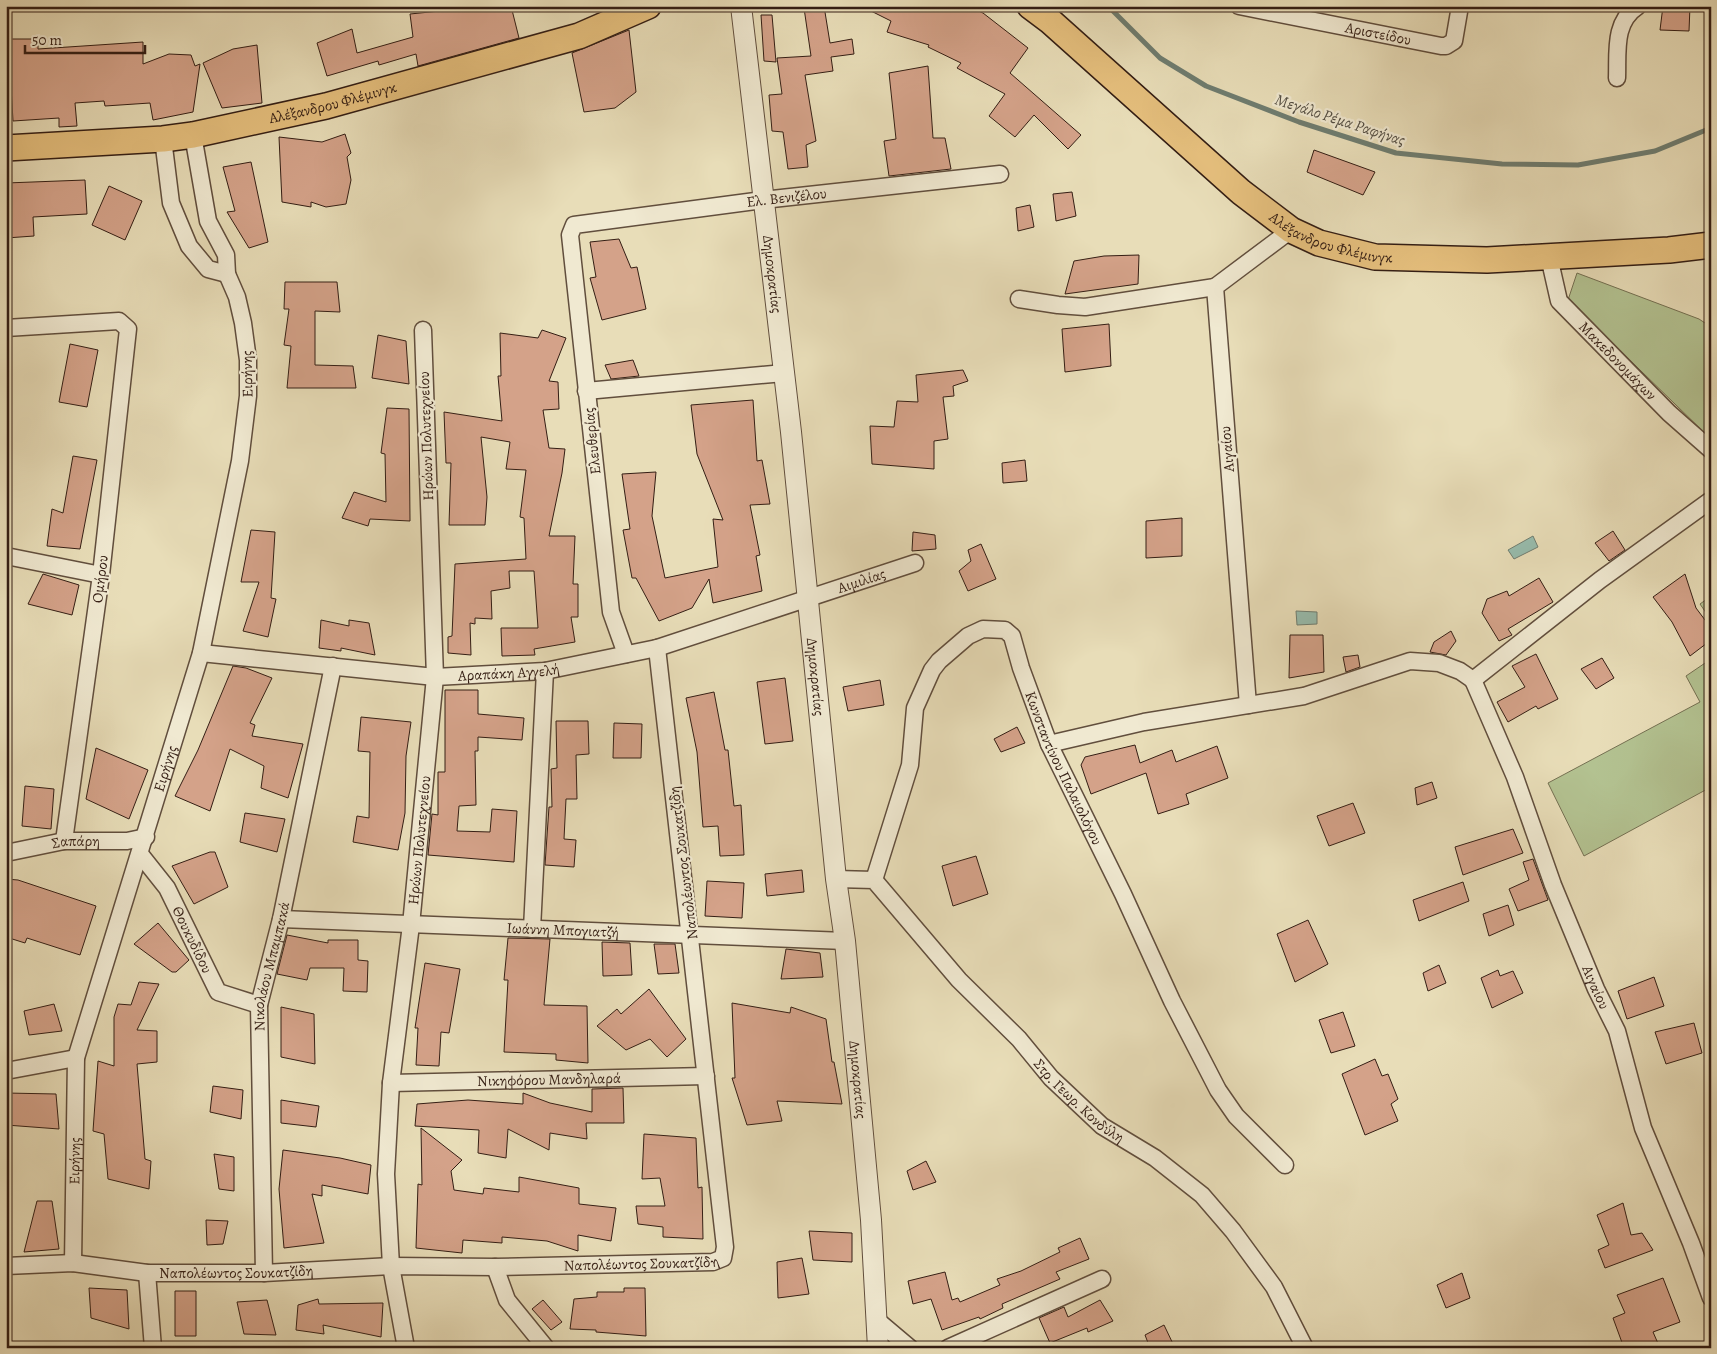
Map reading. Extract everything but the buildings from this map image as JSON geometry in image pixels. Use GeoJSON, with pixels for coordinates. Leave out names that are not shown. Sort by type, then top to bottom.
{"type":"FeatureCollection","features":[{"type":"Feature","properties":{"kind":"main road","name":"Αλέξανδρου Φλέμινγκ"},"geometry":{"type":"LineString","coordinates":[[6,148],[163,139],[193,135],[326,106],[467,69],[579,36],[648,6]]}},
{"type":"Feature","properties":{"kind":"main road","name":"Αλέξανδρου Φλέμινγκ"},"geometry":{"type":"LineString","coordinates":[[1030,6],[1050,21],[1241,192],[1291,230],[1319,243],[1375,257],[1487,260],[1660,251],[1711,245]]}},
{"type":"Feature","properties":{"kind":"street","name":"Δημοκρατίας"},"geometry":{"type":"LineString","coordinates":[[741,6],[784,373],[836,879],[845,941],[878,1320],[878,1348]]}},
{"type":"Feature","properties":{"kind":"street","name":"Αριστείδου"},"geometry":{"type":"LineString","coordinates":[[1239,6],[1441,46],[1446,46],[1454,41],[1460,6]]}},
{"type":"Feature","properties":{"kind":"street"},"geometry":{"type":"LineString","coordinates":[[1617,78],[1619,28],[1628,13],[1638,6]]}},
{"type":"Feature","properties":{"kind":"street","name":"Ειρήνης"},"geometry":{"type":"LineString","coordinates":[[74,1263],[76,1058],[146,837],[201,653],[240,461],[248,396],[248,360],[243,323],[237,297],[227,274],[226,255],[208,221],[193,135]]}},
{"type":"Feature","properties":{"kind":"street"},"geometry":{"type":"LineString","coordinates":[[163,139],[171,204],[189,246],[208,269],[227,274]]}},
{"type":"Feature","properties":{"kind":"street","name":"Ελ. Βενιζέλου"},"geometry":{"type":"LineString","coordinates":[[574,225],[763,200],[1000,174]]}},
{"type":"Feature","properties":{"kind":"street","name":"Ελευθερίας"},"geometry":{"type":"LineString","coordinates":[[574,225],[570,236],[611,612],[626,654]]}},
{"type":"Feature","properties":{"kind":"street"},"geometry":{"type":"LineString","coordinates":[[1019,299],[1085,307],[1215,287],[1252,262],[1291,230]]}},
{"type":"Feature","properties":{"kind":"street","name":"Μακεδονομάχων"},"geometry":{"type":"LineString","coordinates":[[1549,257],[1559,301],[1669,413],[1711,450]]}},
{"type":"Feature","properties":{"kind":"street","name":"Αιγαίου"},"geometry":{"type":"LineString","coordinates":[[1215,287],[1248,706]]}},
{"type":"Feature","properties":{"kind":"street","name":"Ομήρου"},"geometry":{"type":"LineString","coordinates":[[6,328],[119,321],[128,329],[101,575],[64,841]]}},
{"type":"Feature","properties":{"kind":"street","name":"Ηρώων Πολυτεχνείου"},"geometry":{"type":"LineString","coordinates":[[406,1348],[391,1266],[386,1174],[391,1083],[411,925],[434,677],[423,330]]}},
{"type":"Feature","properties":{"kind":"street"},"geometry":{"type":"LineString","coordinates":[[586,391],[784,373]]}},
{"type":"Feature","properties":{"kind":"street"},"geometry":{"type":"LineString","coordinates":[[1049,744],[1144,722],[1304,696],[1410,661],[1439,663],[1460,671],[1473,680],[1600,580],[1711,500]]}},
{"type":"Feature","properties":{"kind":"street"},"geometry":{"type":"LineString","coordinates":[[6,556],[101,575]]}},
{"type":"Feature","properties":{"kind":"street","name":"Αιμιλίας"},"geometry":{"type":"LineString","coordinates":[[808,600],[915,564]]}},
{"type":"Feature","properties":{"kind":"street","name":"Αραπάκη Αγγελή"},"geometry":{"type":"LineString","coordinates":[[201,653],[434,677],[545,671],[657,648],[808,600]]}},
{"type":"Feature","properties":{"kind":"street","name":"Κωνσταντίνου Παλαιολόγου"},"geometry":{"type":"LineString","coordinates":[[874,880],[910,765],[916,708],[938,661],[968,636],[983,628],[1005,630],[1012,636],[1024,677],[1049,744],[1123,894],[1172,1001],[1218,1090],[1236,1116],[1285,1165]]}},
{"type":"Feature","properties":{"kind":"street","name":"Ναπολέωντος Σουκατζίδη"},"geometry":{"type":"LineString","coordinates":[[6,1266],[74,1263],[147,1273],[264,1273],[391,1266],[495,1267],[713,1262],[723,1258],[725,1247],[657,648]]}},
{"type":"Feature","properties":{"kind":"street","name":"Νικολάου Μπαμπακά"},"geometry":{"type":"LineString","coordinates":[[264,1273],[259,1005],[281,920],[333,666]]}},
{"type":"Feature","properties":{"kind":"street"},"geometry":{"type":"LineString","coordinates":[[532,929],[545,671]]}},
{"type":"Feature","properties":{"kind":"street","name":"Αιγαίου"},"geometry":{"type":"LineString","coordinates":[[1473,680],[1514,777],[1553,885],[1596,988],[1617,1031],[1643,1128],[1691,1242],[1711,1298]]}},
{"type":"Feature","properties":{"kind":"street","name":"Σαπάρη"},"geometry":{"type":"LineString","coordinates":[[6,853],[64,841],[127,841],[146,837]]}},
{"type":"Feature","properties":{"kind":"street","name":"Θουκυδίδου"},"geometry":{"type":"LineString","coordinates":[[140,854],[167,888],[218,992],[259,1005]]}},
{"type":"Feature","properties":{"kind":"street"},"geometry":{"type":"LineString","coordinates":[[836,879],[874,880]]}},
{"type":"Feature","properties":{"kind":"street","name":"Στρ. Γεωρ. Κονδύλη"},"geometry":{"type":"LineString","coordinates":[[874,880],[959,980],[1019,1039],[1051,1078],[1102,1126],[1155,1158],[1202,1195],[1233,1230],[1274,1288],[1305,1348]]}},
{"type":"Feature","properties":{"kind":"street","name":"Ιωάννη Μπογιατζή"},"geometry":{"type":"LineString","coordinates":[[281,920],[845,941]]}},
{"type":"Feature","properties":{"kind":"street"},"geometry":{"type":"LineString","coordinates":[[6,1070],[76,1058]]}},
{"type":"Feature","properties":{"kind":"street","name":"Νικηφόρου Μανδηλαρά"},"geometry":{"type":"LineString","coordinates":[[391,1083],[706,1076]]}},
{"type":"Feature","properties":{"kind":"street"},"geometry":{"type":"LineString","coordinates":[[495,1267],[507,1300],[546,1348]]}},
{"type":"Feature","properties":{"kind":"street"},"geometry":{"type":"LineString","coordinates":[[147,1273],[152,1348]]}},
{"type":"Feature","properties":{"kind":"street"},"geometry":{"type":"LineString","coordinates":[[948,1348],[1102,1279]]}},
{"type":"Feature","properties":{"kind":"street"},"geometry":{"type":"LineString","coordinates":[[878,1320],[910,1348]]}},
{"type":"Feature","properties":{"kind":"green space"},"geometry":{"type":"Polygon","coordinates":[[[1577,273],[1699,319],[1711,327],[1711,439],[1568,300],[1577,273]]]}},
{"type":"Feature","properties":{"kind":"green space"},"geometry":{"type":"Polygon","coordinates":[[[1711,596],[1711,620],[1700,604],[1711,596]]]}},
{"type":"Feature","properties":{"kind":"green space"},"geometry":{"type":"Polygon","coordinates":[[[1711,659],[1711,787],[1584,856],[1548,783],[1700,702],[1686,676],[1711,659]]]}},
{"type":"Feature","properties":{"kind":"shaded area"},"geometry":{"type":"Polygon","coordinates":[[[1533,536],[1538,547],[1514,559],[1508,550],[1533,536]]]}},
{"type":"Feature","properties":{"kind":"shaded area"},"geometry":{"type":"Polygon","coordinates":[[[1296,611],[1317,612],[1317,624],[1297,625],[1296,611]]]}},
{"type":"Feature","properties":{"kind":"waterway","name":"Μεγάλο Ρέμα Ραφήνας"},"geometry":{"type":"LineString","coordinates":[[1108,6],[1160,58],[1206,86],[1299,122],[1396,153],[1502,164],[1578,165],[1655,151],[1711,128]]}}]}
